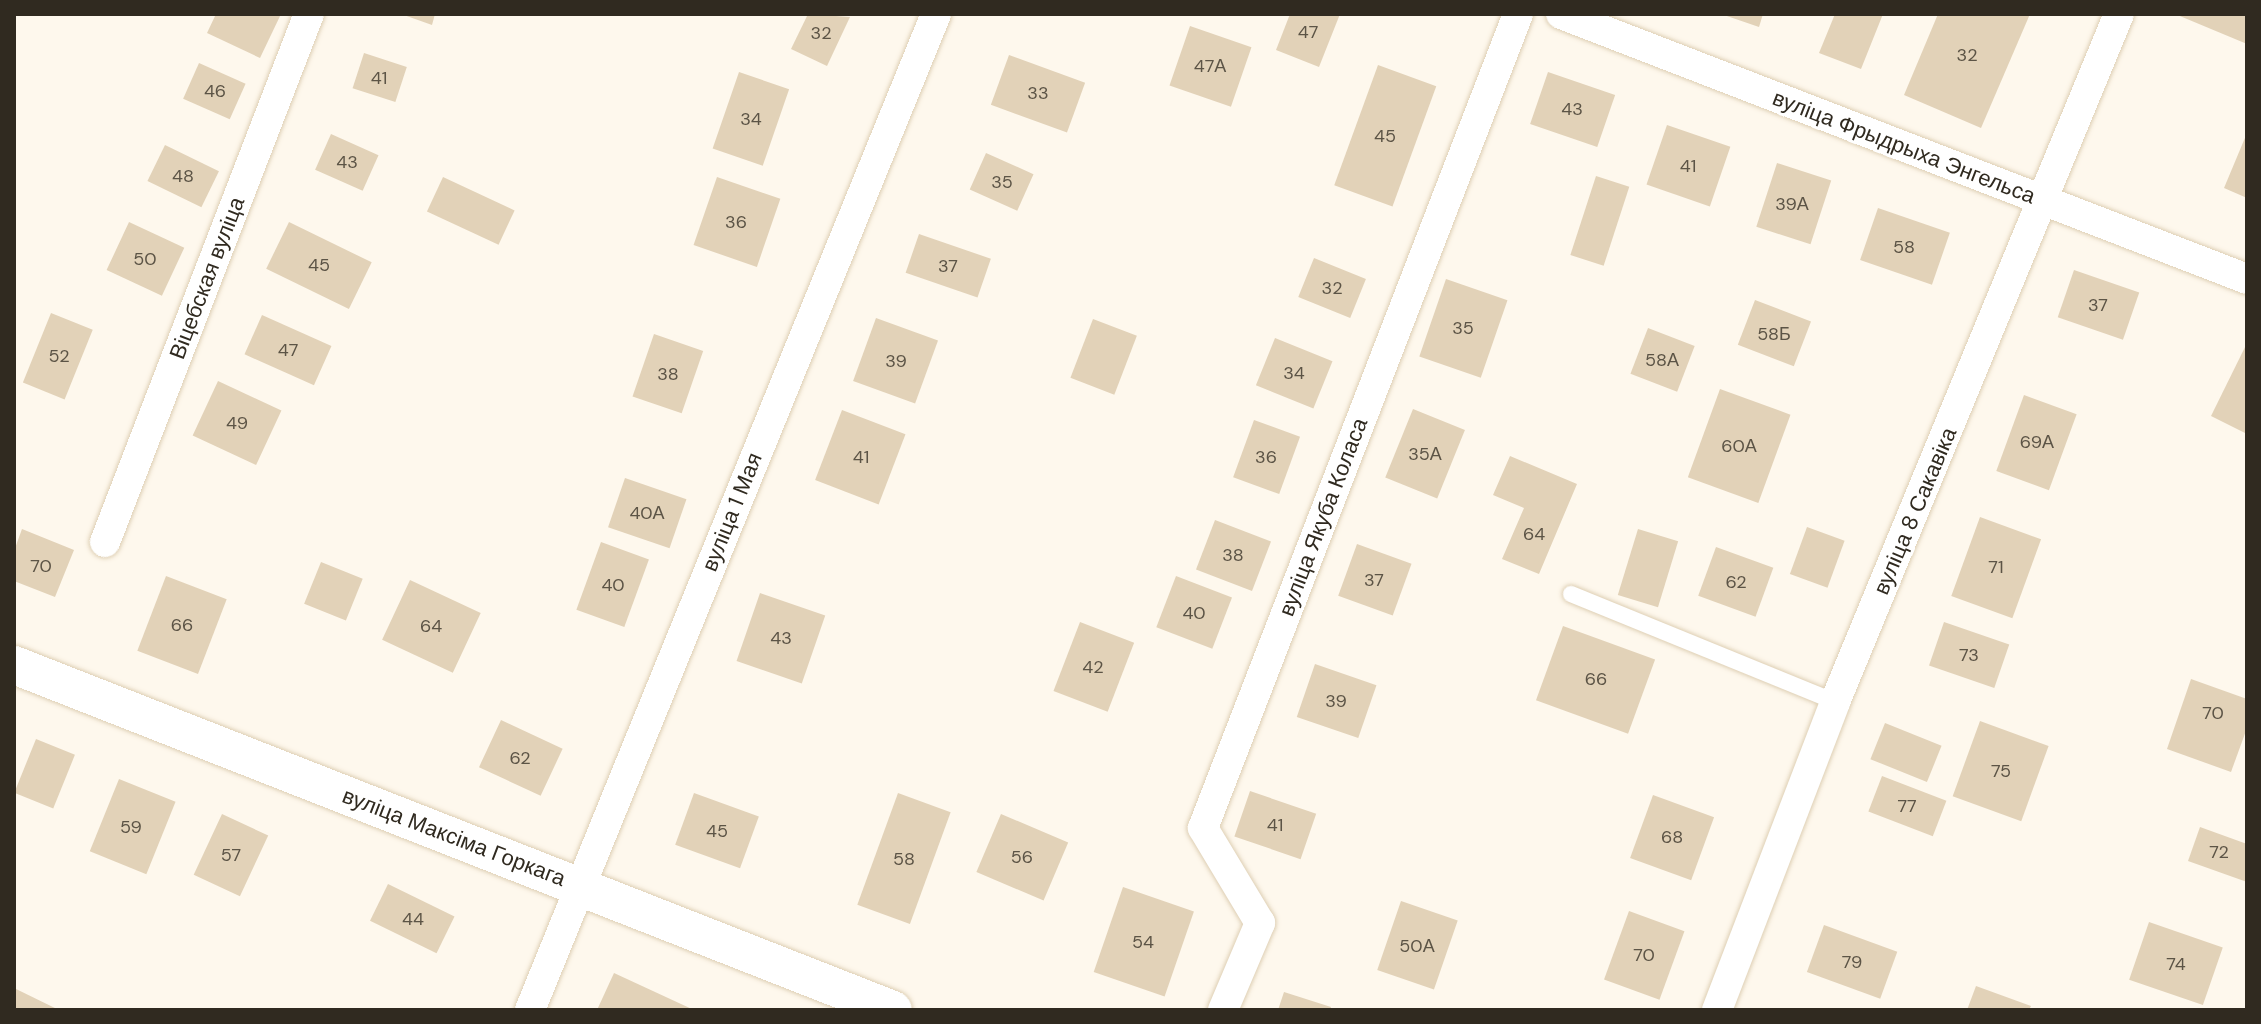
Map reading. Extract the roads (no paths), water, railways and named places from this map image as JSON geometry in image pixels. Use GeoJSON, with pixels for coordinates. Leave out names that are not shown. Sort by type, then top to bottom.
{"type":"FeatureCollection","features":[{"type":"Feature","properties":{"kind":"street","name":"Віцебская вуліца"},"geometry":{"type":"LineString","coordinates":[[105,542],[309,14]]}},
{"type":"Feature","properties":{"kind":"street","name":"вуліца 1 Мая"},"geometry":{"type":"LineString","coordinates":[[530,1010],[936,14]]}},
{"type":"Feature","properties":{"kind":"street","name":"вуліца Якуба Коласа"},"geometry":{"type":"LineString","coordinates":[[1223,1010],[1260,923],[1203,828],[1518,14]]}},
{"type":"Feature","properties":{"kind":"street","name":"вуліца Фрыдрыха Энгельса"},"geometry":{"type":"LineString","coordinates":[[1561,14],[2247,279]]}},
{"type":"Feature","properties":{"kind":"street","name":"вуліца 8 Сакавіка"},"geometry":{"type":"LineString","coordinates":[[1717,1010],[1835,702],[2119,14]]}},
{"type":"Feature","properties":{"kind":"street","name":"вуліца Максіма Горкага"},"geometry":{"type":"LineString","coordinates":[[14,665],[893,1010]]}},
{"type":"Feature","properties":{"kind":"lane"},"geometry":{"type":"LineString","coordinates":[[1571,594],[1835,702]]}}]}
